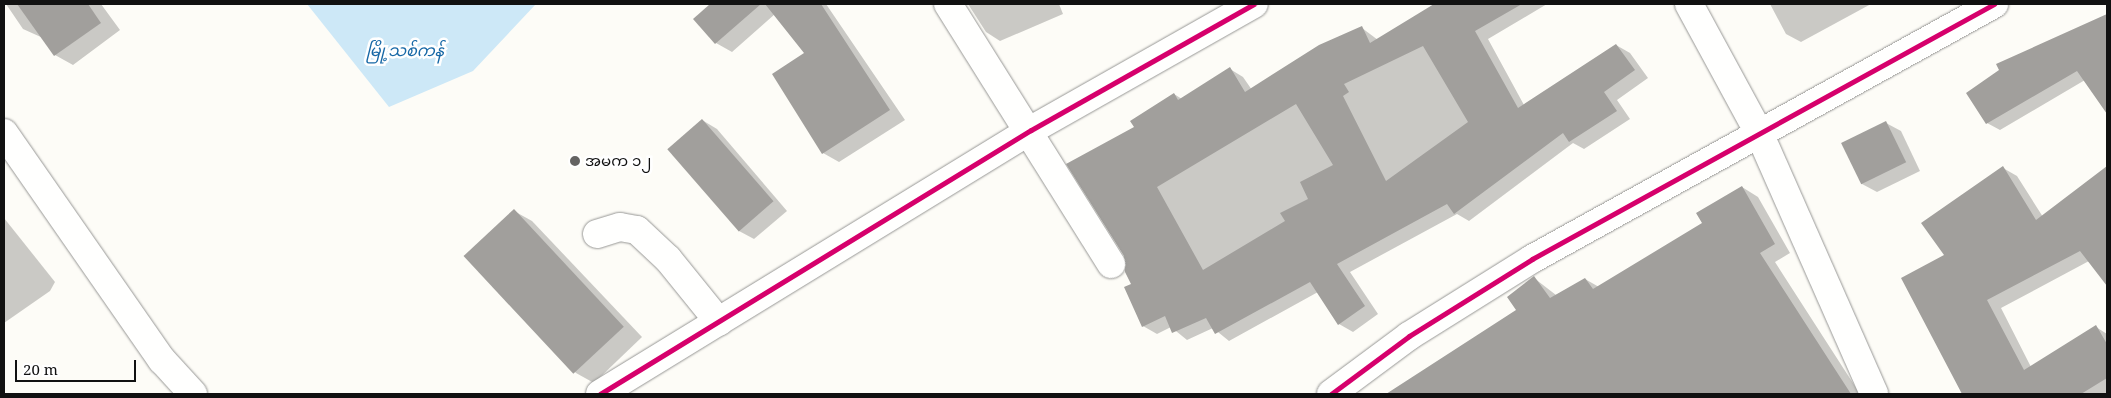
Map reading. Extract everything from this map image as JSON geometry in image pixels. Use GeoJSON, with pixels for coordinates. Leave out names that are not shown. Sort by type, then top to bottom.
{"type":"FeatureCollection","features":[{"type":"Feature","properties":{"kind":"street"},"geometry":{"type":"LineString","coordinates":[[948,4],[1031,130],[1111,264]]}},
{"type":"Feature","properties":{"kind":"street"},"geometry":{"type":"LineString","coordinates":[[600,394],[1031,130],[1254,4]]}},
{"type":"Feature","properties":{"kind":"street"},"geometry":{"type":"LineString","coordinates":[[1689,4],[1760,135],[1874,394]]}},
{"type":"Feature","properties":{"kind":"street"},"geometry":{"type":"LineString","coordinates":[[1331,394],[1408,336],[1532,259],[1760,135],[1994,4]]}},
{"type":"Feature","properties":{"kind":"street"},"geometry":{"type":"LineString","coordinates":[[4,133],[162,360],[194,394]]}},
{"type":"Feature","properties":{"kind":"street"},"geometry":{"type":"LineString","coordinates":[[597,234],[620,227],[637,230],[685,278],[719,322]]}},
{"type":"Feature","properties":{"kind":"water","name":"မြို့သစ်ကန်"},"geometry":{"type":"Polygon","coordinates":[[[307,4],[536,4],[473,71],[389,107],[307,4]]]}},
{"type":"Feature","properties":{"kind":"building"},"geometry":{"type":"Polygon","coordinates":[[[17,4],[88,4],[101,23],[54,56],[17,4]]]}},
{"type":"Feature","properties":{"kind":"building"},"geometry":{"type":"Polygon","coordinates":[[[710,4],[761,4],[715,44],[693,19],[710,4]]]}},
{"type":"Feature","properties":{"kind":"building"},"geometry":{"type":"Polygon","coordinates":[[[765,4],[821,4],[890,110],[822,154],[772,74],[804,53],[765,4]]]}},
{"type":"Feature","properties":{"kind":"building"},"geometry":{"type":"Polygon","coordinates":[[[1434,4],[1522,4],[1475,31],[1518,108],[1616,44],[1635,70],[1604,92],[1617,111],[1569,142],[1563,133],[1454,214],[1447,204],[1337,264],[1365,306],[1338,325],[1310,282],[1215,334],[1206,318],[1172,333],[1165,316],[1142,327],[1124,287],[1131,284],[1125,272],[1124,256],[1066,164],[1134,127],[1130,121],[1174,93],[1178,100],[1230,67],[1245,92],[1319,45],[1362,26],[1370,43],[1434,4]],[[1423,46],[1344,84],[1349,92],[1343,96],[1386,181],[1468,122],[1423,46]],[[1296,104],[1157,187],[1203,270],[1285,221],[1280,213],[1308,199],[1300,182],[1333,165],[1296,104]]]}},
{"type":"Feature","properties":{"kind":"building"},"geometry":{"type":"Polygon","coordinates":[[[2107,14],[2107,114],[2077,71],[1986,124],[1966,93],[1999,70],[1996,64],[2107,14]]]}},
{"type":"Feature","properties":{"kind":"building"},"geometry":{"type":"Polygon","coordinates":[[[702,119],[774,201],[739,231],[667,149],[702,119]]]}},
{"type":"Feature","properties":{"kind":"building"},"geometry":{"type":"Polygon","coordinates":[[[1886,121],[1906,162],[1861,184],[1841,143],[1886,121]]]}},
{"type":"Feature","properties":{"kind":"building"},"geometry":{"type":"Polygon","coordinates":[[[2003,166],[2036,220],[2107,166],[2107,286],[2080,251],[1987,300],[2024,370],[2096,325],[2107,344],[2107,378],[2081,394],[1962,394],[1901,278],[1944,255],[1921,223],[2003,166]]]}},
{"type":"Feature","properties":{"kind":"building"},"geometry":{"type":"Polygon","coordinates":[[[1742,186],[1775,244],[1760,253],[1851,394],[1386,394],[1516,310],[1507,297],[1534,276],[1550,298],[1585,278],[1593,289],[1702,223],[1696,213],[1742,186]]]}},
{"type":"Feature","properties":{"kind":"building"},"geometry":{"type":"Polygon","coordinates":[[[514,209],[624,327],[573,374],[464,256],[514,209]]]}},
{"type":"Feature","properties":{"kind":"cycle path"},"geometry":{"type":"LineString","coordinates":[[600,394],[1031,130],[1254,4]]}},
{"type":"Feature","properties":{"kind":"cycle path"},"geometry":{"type":"LineString","coordinates":[[1331,394],[1409,336],[1532,259],[1994,4]]}},
{"type":"Feature","properties":{"kind":"place","name":"အမက ၁၂"},"geometry":{"type":"Point","coordinates":[575,161]}}]}
